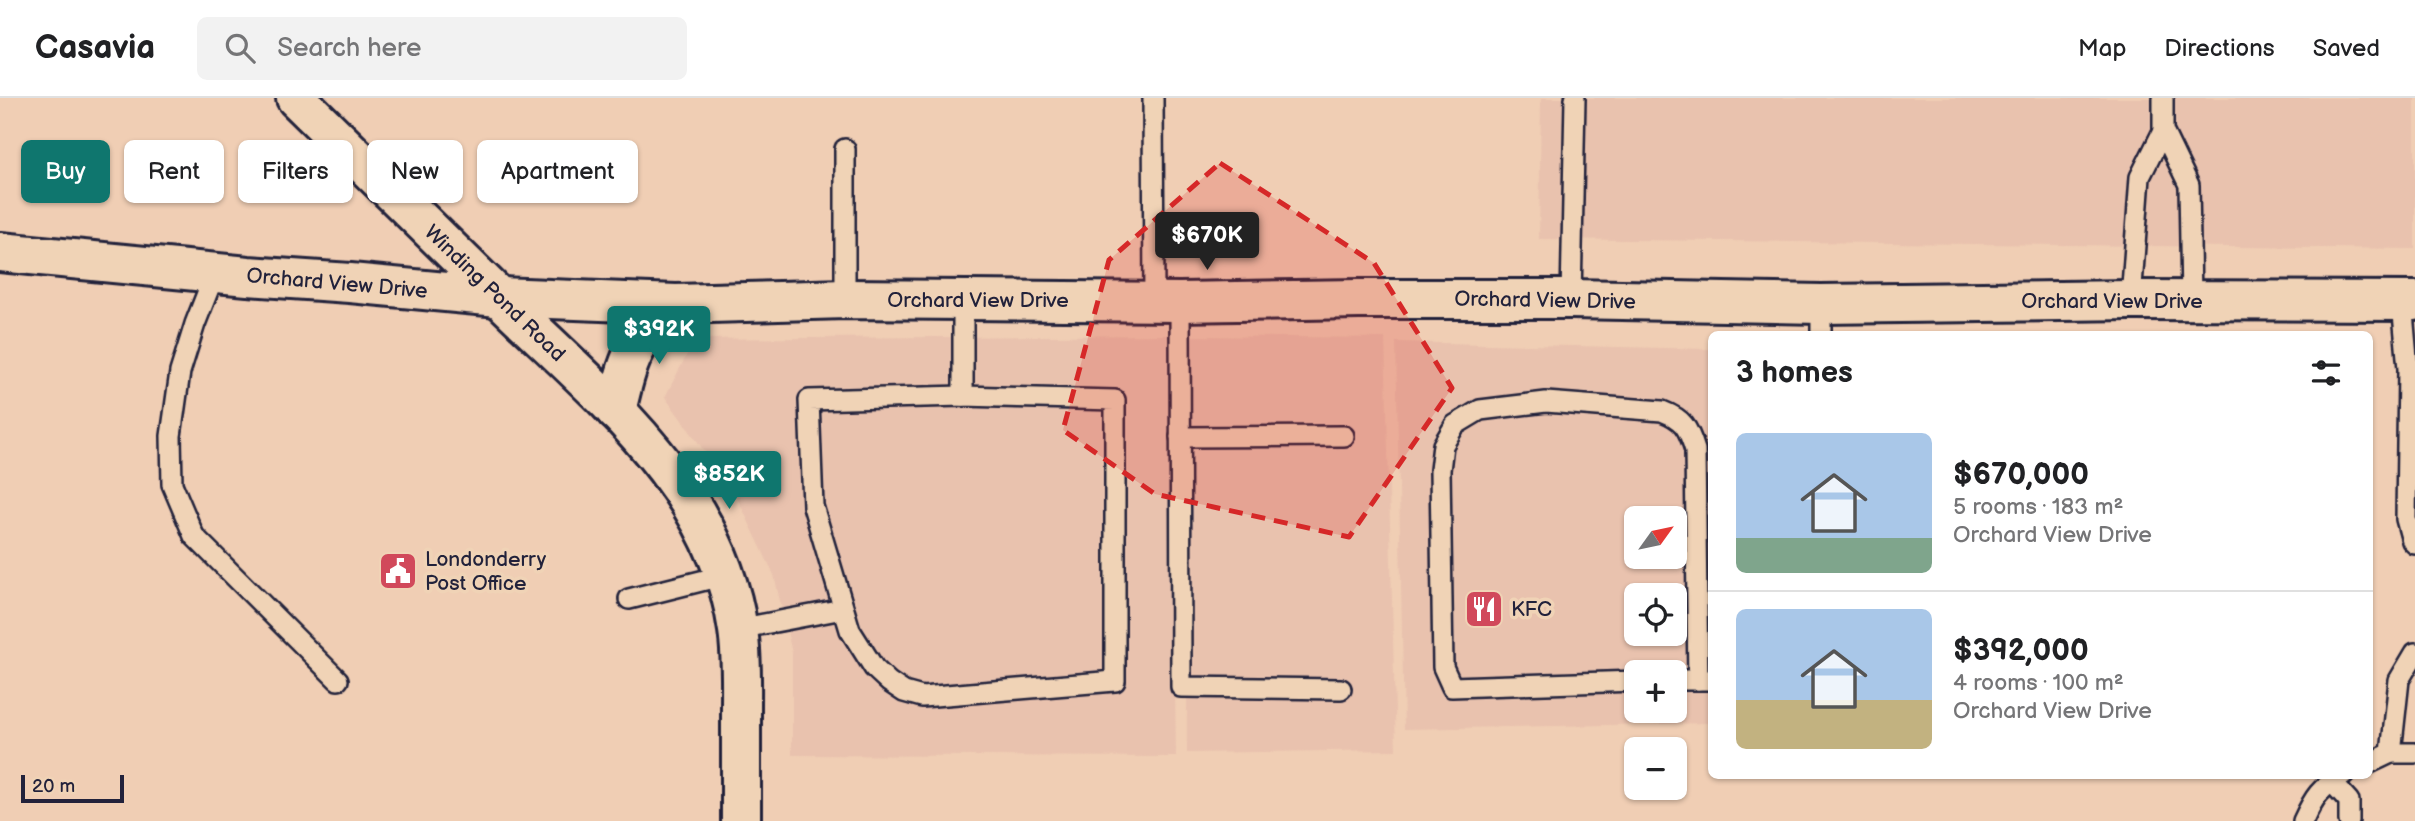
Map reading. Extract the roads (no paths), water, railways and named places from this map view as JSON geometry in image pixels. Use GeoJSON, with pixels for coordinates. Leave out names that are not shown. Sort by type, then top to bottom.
{"type":"FeatureCollection","features":[{"type":"Feature","properties":{"kind":"street","name":"Winding Pond Road"},"geometry":{"type":"LineString","coordinates":[[297,98],[648,443],[691,502],[725,575],[738,629],[741,651],[741,821]]}},
{"type":"Feature","properties":{"kind":"street","name":"Orchard View Drive"},"geometry":{"type":"LineString","coordinates":[[0,252],[499,297],[676,304],[845,299],[1167,302],[1571,299],[1821,319],[2131,300],[2408,302]]}},
{"type":"Feature","properties":{"kind":"street"},"geometry":{"type":"LineString","coordinates":[[616,411],[624,375],[633,352],[653,322],[676,304]]}},
{"type":"Feature","properties":{"kind":"lane"},"geometry":{"type":"LineString","coordinates":[[1153,98],[1167,302],[1180,437],[1181,687],[1341,689]]}},
{"type":"Feature","properties":{"kind":"lane"},"geometry":{"type":"LineString","coordinates":[[1571,299],[1575,98]]}},
{"type":"Feature","properties":{"kind":"lane"},"geometry":{"type":"LineString","coordinates":[[2163,98],[2163,131],[2189,185],[2191,300]]}},
{"type":"Feature","properties":{"kind":"lane"},"geometry":{"type":"LineString","coordinates":[[2131,300],[2140,177],[2163,131]]}},
{"type":"Feature","properties":{"kind":"lane"},"geometry":{"type":"LineString","coordinates":[[845,149],[845,299]]}},
{"type":"Feature","properties":{"kind":"lane"},"geometry":{"type":"LineString","coordinates":[[215,273],[180,372],[171,436],[172,484],[194,536],[338,680]]}},
{"type":"Feature","properties":{"kind":"lane"},"geometry":{"type":"LineString","coordinates":[[962,300],[963,396]]}},
{"type":"Feature","properties":{"kind":"lane"},"geometry":{"type":"LineString","coordinates":[[2408,302],[2411,371],[2406,519],[2415,544]]}},
{"type":"Feature","properties":{"kind":"lane"},"geometry":{"type":"LineString","coordinates":[[963,396],[1115,400],[1115,681],[922,697],[904,692],[888,682],[874,668],[850,630],[843,609],[813,506],[809,400],[963,396]]}},
{"type":"Feature","properties":{"kind":"lane"},"geometry":{"type":"LineString","coordinates":[[1624,681],[1452,687],[1443,667],[1440,471],[1443,445],[1455,425],[1480,410],[1546,402],[1662,411],[1678,417],[1690,433],[1695,450],[1705,680],[1687,680]]}},
{"type":"Feature","properties":{"kind":"lane"},"geometry":{"type":"LineString","coordinates":[[1180,437],[1344,436]]}},
{"type":"Feature","properties":{"kind":"lane"},"geometry":{"type":"LineString","coordinates":[[629,599],[725,575]]}},
{"type":"Feature","properties":{"kind":"lane"},"geometry":{"type":"LineString","coordinates":[[738,629],[843,609]]}},
{"type":"Feature","properties":{"kind":"lane"},"geometry":{"type":"LineString","coordinates":[[2391,753],[2399,680],[2415,653]]}},
{"type":"Feature","properties":{"kind":"lane"},"geometry":{"type":"LineString","coordinates":[[2373,762],[2391,753],[2415,753]]}},
{"type":"Feature","properties":{"kind":"lane"},"geometry":{"type":"LineString","coordinates":[[2303,821],[2314,796],[2333,779]]}},
{"type":"Feature","properties":{"kind":"lane"},"geometry":{"type":"LineString","coordinates":[[2336,779],[2349,801],[2349,821]]}},
{"type":"Feature","properties":{"kind":"place","name":"Londonderry Post Office"},"geometry":{"type":"Point","coordinates":[398,571]}},
{"type":"Feature","properties":{"kind":"place","name":"KFC"},"geometry":{"type":"Point","coordinates":[1484,609]}}]}
